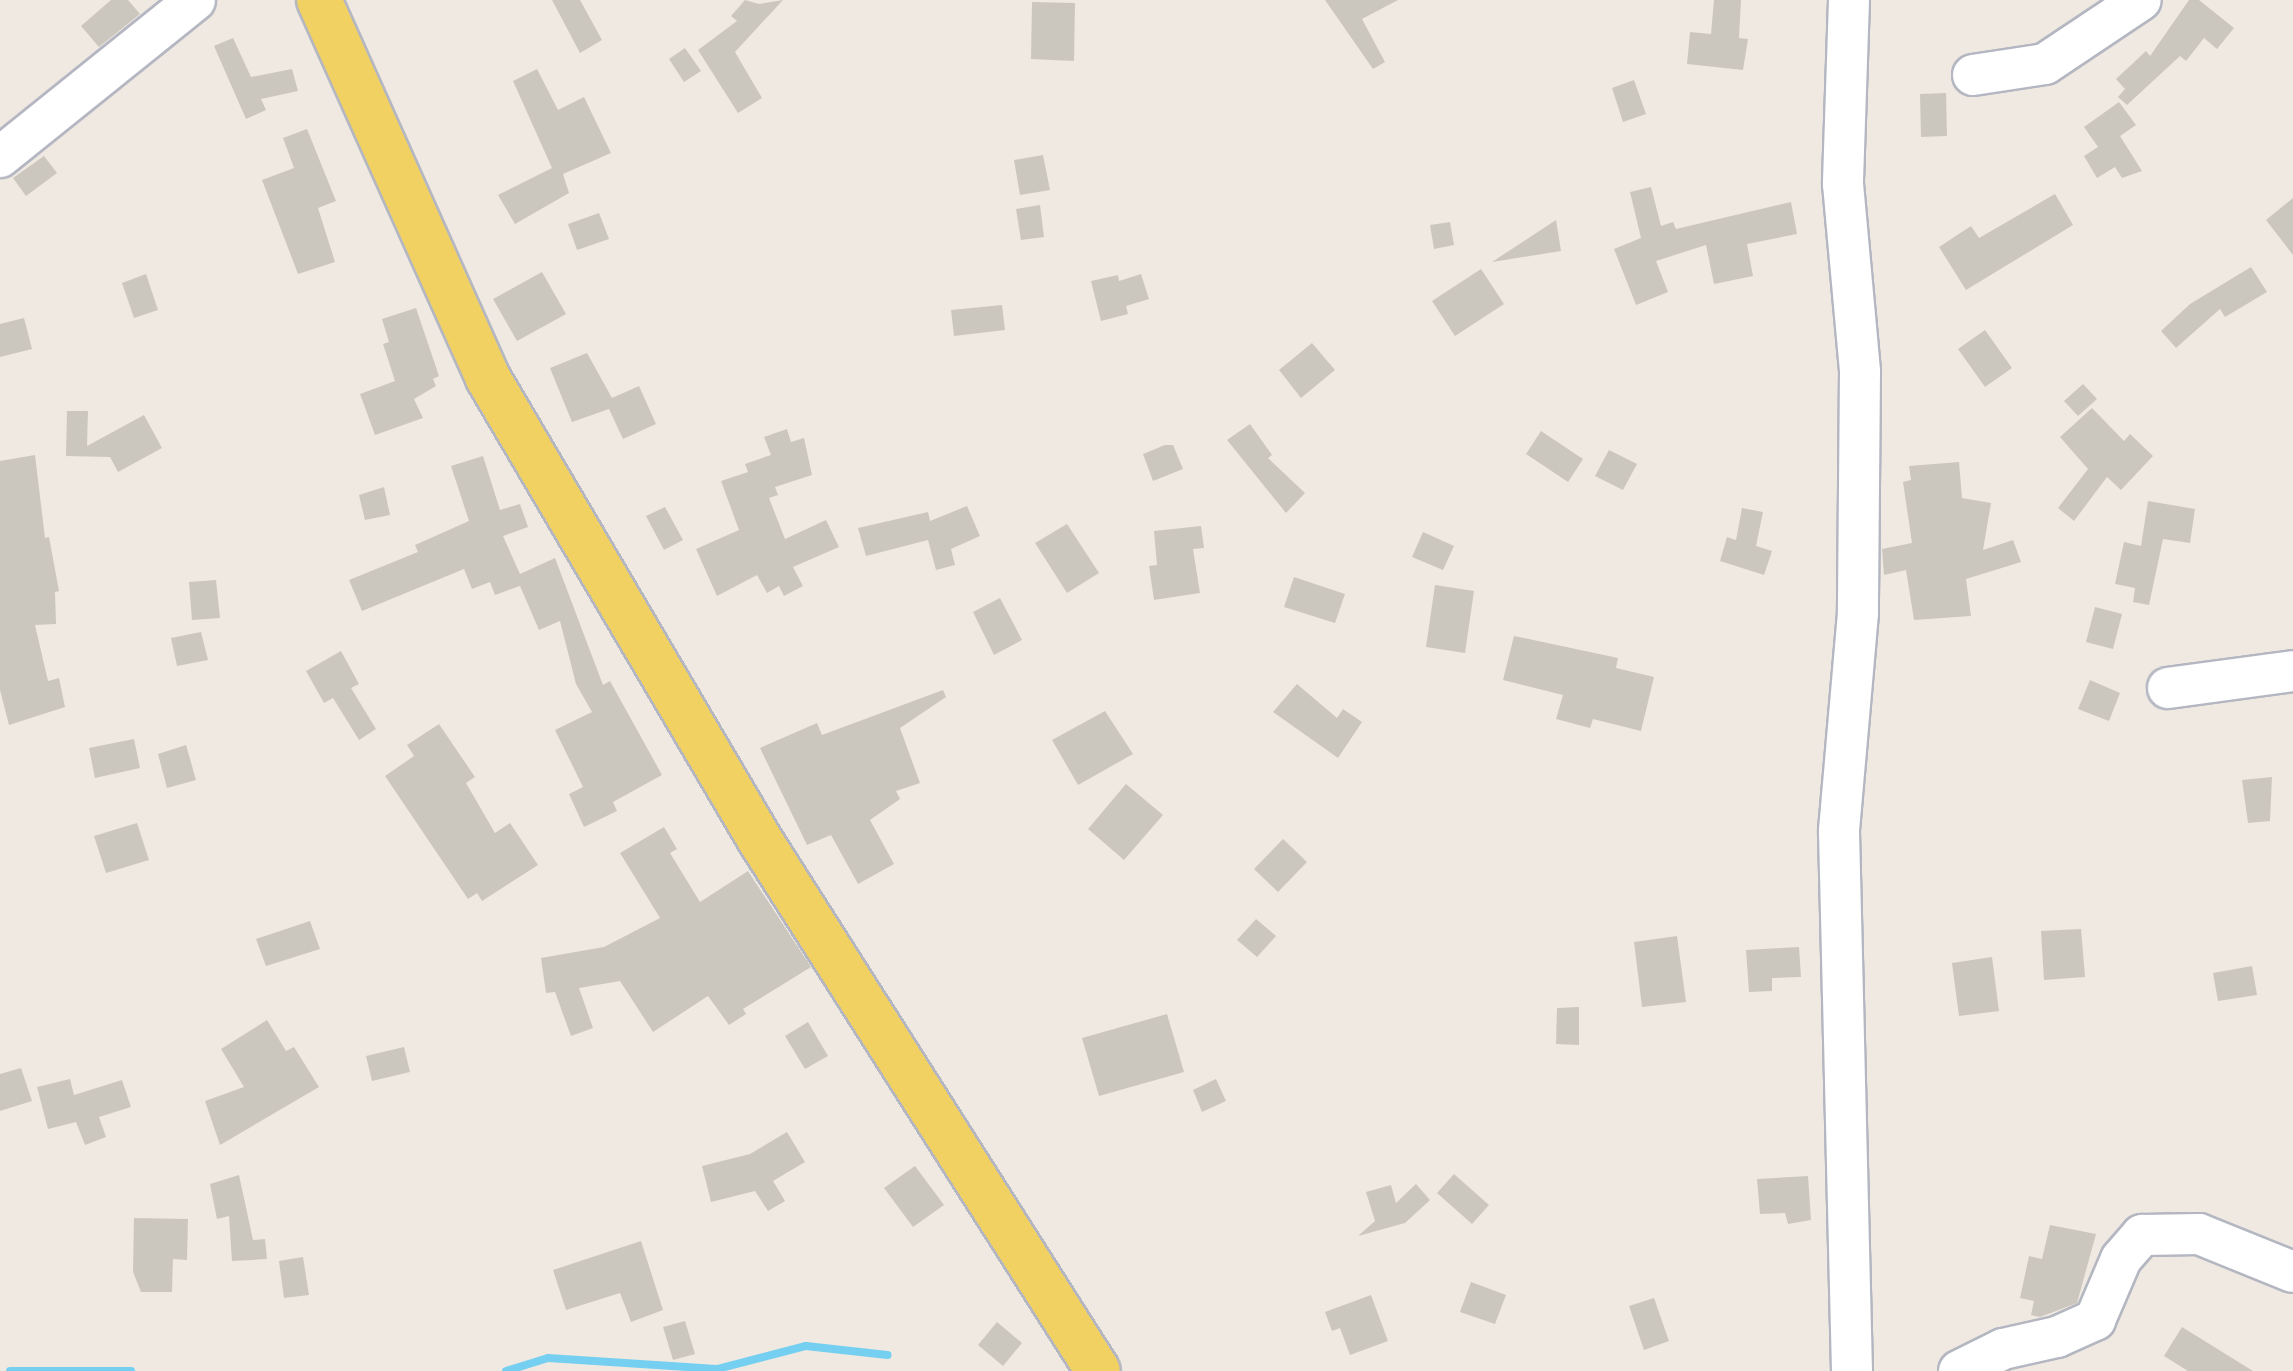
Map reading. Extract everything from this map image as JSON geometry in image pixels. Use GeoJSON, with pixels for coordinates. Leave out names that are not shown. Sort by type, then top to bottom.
{"type":"FeatureCollection","features":[{"type":"Feature","properties":{"kind":"main road"},"geometry":{"type":"LineString","coordinates":[[319,0],[488,378],[760,840],[1098,1371]]}},
{"type":"Feature","properties":{"kind":"street"},"geometry":{"type":"LineString","coordinates":[[0,157],[195,0]]}},
{"type":"Feature","properties":{"kind":"street"},"geometry":{"type":"LineString","coordinates":[[1849,0],[1843,184],[1860,372],[1858,613],[1839,832],[1852,1371]]}},
{"type":"Feature","properties":{"kind":"street"},"geometry":{"type":"LineString","coordinates":[[1973,75],[2045,64],[2141,0]]}},
{"type":"Feature","properties":{"kind":"street"},"geometry":{"type":"LineString","coordinates":[[2168,688],[2293,671]]}},
{"type":"Feature","properties":{"kind":"street"},"geometry":{"type":"LineString","coordinates":[[1959,1371],[2003,1349],[2057,1337],[2095,1320],[2121,1259],[2142,1235],[2199,1234],[2293,1272]]}},
{"type":"Feature","properties":{"kind":"building"},"geometry":{"type":"Polygon","coordinates":[[[111,0],[128,0],[140,14],[99,47],[81,26],[111,0]]]}},
{"type":"Feature","properties":{"kind":"building"},"geometry":{"type":"Polygon","coordinates":[[[552,0],[580,0],[602,40],[580,53],[552,0]]]}},
{"type":"Feature","properties":{"kind":"building"},"geometry":{"type":"Polygon","coordinates":[[[745,0],[759,4],[783,0],[735,52],[762,98],[738,113],[698,50],[737,21],[731,16],[745,0]]]}},
{"type":"Feature","properties":{"kind":"building"},"geometry":{"type":"Polygon","coordinates":[[[1325,0],[1398,0],[1362,19],[1385,62],[1373,69],[1325,0]]]}},
{"type":"Feature","properties":{"kind":"building"},"geometry":{"type":"Polygon","coordinates":[[[1714,0],[1741,0],[1739,38],[1748,39],[1743,70],[1687,64],[1690,32],[1711,34],[1714,0]]]}},
{"type":"Feature","properties":{"kind":"building"},"geometry":{"type":"Polygon","coordinates":[[[2189,0],[2199,0],[2234,28],[2217,49],[2204,38],[2186,61],[2180,56],[2127,105],[2118,97],[2125,89],[2116,79],[2146,51],[2150,56],[2189,0]]]}},
{"type":"Feature","properties":{"kind":"building"},"geometry":{"type":"Polygon","coordinates":[[[1032,2],[1075,3],[1074,61],[1031,59],[1032,2]]]}},
{"type":"Feature","properties":{"kind":"building"},"geometry":{"type":"Polygon","coordinates":[[[233,38],[251,77],[292,69],[298,91],[261,99],[266,110],[246,119],[214,46],[233,38]]]}},
{"type":"Feature","properties":{"kind":"building"},"geometry":{"type":"Polygon","coordinates":[[[685,48],[701,71],[684,82],[669,59],[685,48]]]}},
{"type":"Feature","properties":{"kind":"building"},"geometry":{"type":"Polygon","coordinates":[[[537,69],[558,110],[584,97],[611,153],[563,174],[569,193],[515,224],[498,195],[552,168],[513,81],[537,69]]]}},
{"type":"Feature","properties":{"kind":"building"},"geometry":{"type":"Polygon","coordinates":[[[1634,80],[1646,114],[1623,122],[1612,88],[1634,80]]]}},
{"type":"Feature","properties":{"kind":"building"},"geometry":{"type":"Polygon","coordinates":[[[1946,93],[1947,136],[1921,137],[1920,94],[1946,93]]]}},
{"type":"Feature","properties":{"kind":"building"},"geometry":{"type":"Polygon","coordinates":[[[2119,102],[2136,125],[2120,136],[2142,171],[2122,178],[2115,167],[2097,178],[2084,156],[2098,147],[2084,127],[2119,102]]]}},
{"type":"Feature","properties":{"kind":"building"},"geometry":{"type":"Polygon","coordinates":[[[307,129],[336,201],[318,208],[335,262],[298,274],[262,180],[294,168],[283,138],[307,129]]]}},
{"type":"Feature","properties":{"kind":"building"},"geometry":{"type":"Polygon","coordinates":[[[1043,155],[1050,190],[1020,195],[1014,160],[1043,155]]]}},
{"type":"Feature","properties":{"kind":"building"},"geometry":{"type":"Polygon","coordinates":[[[44,156],[57,173],[26,196],[13,178],[44,156]]]}},
{"type":"Feature","properties":{"kind":"building"},"geometry":{"type":"Polygon","coordinates":[[[1651,187],[1661,226],[1673,222],[1676,229],[1791,202],[1797,234],[1747,244],[1753,276],[1714,284],[1706,245],[1656,261],[1668,292],[1636,305],[1614,249],[1641,238],[1630,192],[1651,187]]]}},
{"type":"Feature","properties":{"kind":"building"},"geometry":{"type":"Polygon","coordinates":[[[2055,194],[2073,225],[1966,290],[1939,247],[1971,226],[1979,238],[2055,194]]]}},
{"type":"Feature","properties":{"kind":"building"},"geometry":{"type":"Polygon","coordinates":[[[2293,198],[2293,255],[2266,220],[2293,198]]]}},
{"type":"Feature","properties":{"kind":"building"},"geometry":{"type":"Polygon","coordinates":[[[1040,205],[1044,237],[1021,240],[1016,209],[1040,205]]]}},
{"type":"Feature","properties":{"kind":"building"},"geometry":{"type":"Polygon","coordinates":[[[599,213],[609,239],[577,250],[568,224],[599,213]]]}},
{"type":"Feature","properties":{"kind":"building"},"geometry":{"type":"Polygon","coordinates":[[[1556,220],[1561,251],[1492,262],[1556,220]]]}},
{"type":"Feature","properties":{"kind":"building"},"geometry":{"type":"Polygon","coordinates":[[[1450,222],[1454,245],[1434,249],[1430,225],[1450,222]]]}},
{"type":"Feature","properties":{"kind":"building"},"geometry":{"type":"Polygon","coordinates":[[[2251,267],[2267,292],[2225,317],[2220,309],[2176,348],[2161,331],[2190,304],[2251,267]]]}},
{"type":"Feature","properties":{"kind":"building"},"geometry":{"type":"Polygon","coordinates":[[[1481,269],[1504,304],[1455,336],[1432,301],[1481,269]]]}},
{"type":"Feature","properties":{"kind":"building"},"geometry":{"type":"Polygon","coordinates":[[[542,272],[566,314],[517,341],[493,299],[542,272]]]}},
{"type":"Feature","properties":{"kind":"building"},"geometry":{"type":"Polygon","coordinates":[[[146,274],[158,310],[134,318],[122,283],[146,274]]]}},
{"type":"Feature","properties":{"kind":"building"},"geometry":{"type":"Polygon","coordinates":[[[1141,274],[1149,299],[1126,306],[1128,314],[1101,321],[1091,281],[1118,275],[1119,281],[1141,274]]]}},
{"type":"Feature","properties":{"kind":"building"},"geometry":{"type":"Polygon","coordinates":[[[1002,305],[1005,330],[954,336],[951,310],[1002,305]]]}},
{"type":"Feature","properties":{"kind":"building"},"geometry":{"type":"Polygon","coordinates":[[[416,308],[439,376],[433,379],[436,386],[414,399],[423,418],[375,435],[360,394],[395,381],[383,344],[389,342],[382,319],[416,308]]]}},
{"type":"Feature","properties":{"kind":"building"},"geometry":{"type":"Polygon","coordinates":[[[24,318],[32,349],[0,357],[0,324],[24,318]]]}},
{"type":"Feature","properties":{"kind":"building"},"geometry":{"type":"Polygon","coordinates":[[[1985,330],[2012,368],[1985,387],[1958,349],[1985,330]]]}},
{"type":"Feature","properties":{"kind":"building"},"geometry":{"type":"Polygon","coordinates":[[[1312,343],[1335,370],[1301,398],[1279,370],[1312,343]]]}},
{"type":"Feature","properties":{"kind":"building"},"geometry":{"type":"Polygon","coordinates":[[[587,353],[612,398],[639,386],[656,424],[623,439],[609,409],[572,422],[550,368],[587,353]]]}},
{"type":"Feature","properties":{"kind":"building"},"geometry":{"type":"Polygon","coordinates":[[[2083,384],[2097,399],[2078,416],[2064,401],[2083,384]]]}},
{"type":"Feature","properties":{"kind":"building"},"geometry":{"type":"Polygon","coordinates":[[[2092,408],[2124,441],[2130,434],[2153,456],[2121,490],[2107,477],[2074,521],[2058,508],[2088,469],[2060,437],[2092,408]]]}},
{"type":"Feature","properties":{"kind":"building"},"geometry":{"type":"Polygon","coordinates":[[[67,411],[88,411],[87,446],[144,415],[162,448],[118,472],[110,457],[66,456],[67,411]]]}},
{"type":"Feature","properties":{"kind":"building"},"geometry":{"type":"Polygon","coordinates":[[[1250,424],[1272,455],[1268,458],[1305,493],[1286,513],[1227,440],[1250,424]]]}},
{"type":"Feature","properties":{"kind":"building"},"geometry":{"type":"Polygon","coordinates":[[[787,429],[791,442],[804,438],[812,475],[775,487],[778,495],[769,498],[785,539],[826,520],[839,547],[793,567],[803,586],[784,596],[779,586],[767,593],[757,575],[717,596],[696,549],[739,530],[721,481],[748,472],[745,464],[771,455],[764,437],[787,429]]]}},
{"type":"Feature","properties":{"kind":"building"},"geometry":{"type":"Polygon","coordinates":[[[1541,431],[1583,459],[1568,482],[1526,454],[1541,431]]]}},
{"type":"Feature","properties":{"kind":"building"},"geometry":{"type":"Polygon","coordinates":[[[1173,445],[1183,469],[1153,481],[1143,454],[1173,445]]]}},
{"type":"Feature","properties":{"kind":"building"},"geometry":{"type":"Polygon","coordinates":[[[1609,450],[1637,464],[1623,490],[1595,476],[1609,450]]]}},
{"type":"Feature","properties":{"kind":"building"},"geometry":{"type":"Polygon","coordinates":[[[35,455],[45,538],[49,537],[59,591],[55,592],[56,624],[35,625],[48,681],[59,678],[65,707],[9,725],[0,690],[0,461],[35,455]]]}},
{"type":"Feature","properties":{"kind":"building"},"geometry":{"type":"Polygon","coordinates":[[[483,456],[500,510],[520,504],[528,527],[503,536],[520,574],[555,558],[603,685],[610,681],[662,775],[613,802],[617,811],[584,827],[569,794],[583,787],[555,730],[592,712],[576,684],[560,621],[539,630],[520,586],[495,595],[490,582],[472,589],[464,569],[362,611],[349,580],[418,552],[415,545],[469,521],[451,466],[483,456]]]}},
{"type":"Feature","properties":{"kind":"building"},"geometry":{"type":"Polygon","coordinates":[[[1959,462],[1962,498],[1991,503],[1983,550],[2013,540],[2021,562],[1966,579],[1971,616],[1914,620],[1906,570],[1884,575],[1882,549],[1912,543],[1903,482],[1911,480],[1909,466],[1959,462]]]}},
{"type":"Feature","properties":{"kind":"building"},"geometry":{"type":"Polygon","coordinates":[[[384,487],[390,515],[365,520],[359,495],[384,487]]]}},
{"type":"Feature","properties":{"kind":"building"},"geometry":{"type":"Polygon","coordinates":[[[2148,501],[2195,509],[2190,543],[2163,539],[2149,605],[2133,602],[2135,588],[2115,584],[2124,542],[2141,546],[2148,501]]]}},
{"type":"Feature","properties":{"kind":"building"},"geometry":{"type":"Polygon","coordinates":[[[967,506],[980,536],[951,549],[955,565],[936,570],[928,540],[866,556],[858,528],[928,512],[930,521],[967,506]]]}},
{"type":"Feature","properties":{"kind":"building"},"geometry":{"type":"Polygon","coordinates":[[[665,507],[683,540],[664,550],[646,516],[665,507]]]}},
{"type":"Feature","properties":{"kind":"building"},"geometry":{"type":"Polygon","coordinates":[[[1742,508],[1763,512],[1756,546],[1772,551],[1764,575],[1720,561],[1727,537],[1736,540],[1742,508]]]}},
{"type":"Feature","properties":{"kind":"building"},"geometry":{"type":"Polygon","coordinates":[[[1067,524],[1099,573],[1067,593],[1035,543],[1067,524]]]}},
{"type":"Feature","properties":{"kind":"building"},"geometry":{"type":"Polygon","coordinates":[[[1201,526],[1204,548],[1193,549],[1200,593],[1154,600],[1149,566],[1157,565],[1154,531],[1201,526]]]}},
{"type":"Feature","properties":{"kind":"building"},"geometry":{"type":"Polygon","coordinates":[[[1423,532],[1454,546],[1443,570],[1412,557],[1423,532]]]}},
{"type":"Feature","properties":{"kind":"building"},"geometry":{"type":"Polygon","coordinates":[[[1294,577],[1345,594],[1335,623],[1284,607],[1294,577]]]}},
{"type":"Feature","properties":{"kind":"building"},"geometry":{"type":"Polygon","coordinates":[[[216,580],[220,618],[192,620],[189,582],[216,580]]]}},
{"type":"Feature","properties":{"kind":"building"},"geometry":{"type":"Polygon","coordinates":[[[1435,585],[1474,591],[1465,653],[1426,647],[1435,585]]]}},
{"type":"Feature","properties":{"kind":"building"},"geometry":{"type":"Polygon","coordinates":[[[1000,598],[1022,640],[994,655],[973,612],[1000,598]]]}},
{"type":"Feature","properties":{"kind":"building"},"geometry":{"type":"Polygon","coordinates":[[[2095,607],[2122,614],[2113,649],[2086,642],[2095,607]]]}},
{"type":"Feature","properties":{"kind":"building"},"geometry":{"type":"Polygon","coordinates":[[[201,632],[208,660],[177,666],[171,638],[201,632]]]}},
{"type":"Feature","properties":{"kind":"building"},"geometry":{"type":"Polygon","coordinates":[[[1514,636],[1618,658],[1616,668],[1654,677],[1641,731],[1593,719],[1590,728],[1556,719],[1563,695],[1503,680],[1514,636]]]}},
{"type":"Feature","properties":{"kind":"building"},"geometry":{"type":"Polygon","coordinates":[[[341,651],[359,684],[351,688],[376,729],[359,740],[333,698],[324,703],[306,671],[341,651]]]}},
{"type":"Feature","properties":{"kind":"building"},"geometry":{"type":"Polygon","coordinates":[[[2090,680],[2120,693],[2109,721],[2078,709],[2090,680]]]}},
{"type":"Feature","properties":{"kind":"building"},"geometry":{"type":"Polygon","coordinates":[[[1297,684],[1337,718],[1343,709],[1362,722],[1338,758],[1273,712],[1297,684]]]}},
{"type":"Feature","properties":{"kind":"building"},"geometry":{"type":"Polygon","coordinates":[[[943,690],[946,697],[900,728],[920,783],[896,791],[900,799],[870,820],[894,864],[858,884],[831,835],[807,845],[760,748],[817,723],[822,735],[943,690]]]}},
{"type":"Feature","properties":{"kind":"building"},"geometry":{"type":"Polygon","coordinates":[[[1105,711],[1133,754],[1078,785],[1052,740],[1105,711]]]}},
{"type":"Feature","properties":{"kind":"building"},"geometry":{"type":"Polygon","coordinates":[[[439,724],[475,777],[466,783],[495,833],[510,823],[538,865],[482,901],[477,893],[468,899],[385,776],[414,756],[407,745],[439,724]]]}},
{"type":"Feature","properties":{"kind":"building"},"geometry":{"type":"Polygon","coordinates":[[[134,739],[140,768],[95,778],[89,748],[134,739]]]}},
{"type":"Feature","properties":{"kind":"building"},"geometry":{"type":"Polygon","coordinates":[[[186,745],[196,780],[167,788],[158,754],[186,745]]]}},
{"type":"Feature","properties":{"kind":"building"},"geometry":{"type":"Polygon","coordinates":[[[2272,777],[2270,821],[2248,823],[2242,780],[2272,777]]]}},
{"type":"Feature","properties":{"kind":"building"},"geometry":{"type":"Polygon","coordinates":[[[1126,784],[1163,815],[1124,860],[1088,829],[1126,784]]]}},
{"type":"Feature","properties":{"kind":"building"},"geometry":{"type":"Polygon","coordinates":[[[137,823],[149,860],[106,873],[94,836],[137,823]]]}},
{"type":"Feature","properties":{"kind":"building"},"geometry":{"type":"Polygon","coordinates":[[[664,827],[677,849],[670,853],[700,902],[748,871],[811,967],[743,1009],[746,1014],[729,1025],[708,996],[653,1032],[620,981],[579,988],[593,1028],[571,1036],[555,992],[546,993],[541,958],[604,947],[660,918],[620,853],[664,827]]]}},
{"type":"Feature","properties":{"kind":"building"},"geometry":{"type":"Polygon","coordinates":[[[1283,839],[1307,862],[1278,892],[1254,869],[1283,839]]]}},
{"type":"Feature","properties":{"kind":"building"},"geometry":{"type":"Polygon","coordinates":[[[1256,919],[1276,936],[1257,957],[1237,940],[1256,919]]]}},
{"type":"Feature","properties":{"kind":"building"},"geometry":{"type":"Polygon","coordinates":[[[310,921],[320,949],[266,966],[256,939],[310,921]]]}},
{"type":"Feature","properties":{"kind":"building"},"geometry":{"type":"Polygon","coordinates":[[[2081,929],[2085,977],[2044,980],[2041,931],[2081,929]]]}},
{"type":"Feature","properties":{"kind":"building"},"geometry":{"type":"Polygon","coordinates":[[[1677,936],[1686,1002],[1642,1007],[1634,942],[1677,936]]]}},
{"type":"Feature","properties":{"kind":"building"},"geometry":{"type":"Polygon","coordinates":[[[1799,947],[1801,977],[1772,978],[1772,991],[1749,992],[1746,950],[1799,947]]]}},
{"type":"Feature","properties":{"kind":"building"},"geometry":{"type":"Polygon","coordinates":[[[1992,957],[1999,1011],[1959,1016],[1952,963],[1992,957]]]}},
{"type":"Feature","properties":{"kind":"building"},"geometry":{"type":"Polygon","coordinates":[[[2252,966],[2257,995],[2218,1001],[2213,973],[2252,966]]]}},
{"type":"Feature","properties":{"kind":"building"},"geometry":{"type":"Polygon","coordinates":[[[1579,1007],[1579,1045],[1556,1044],[1557,1008],[1579,1007]]]}},
{"type":"Feature","properties":{"kind":"building"},"geometry":{"type":"Polygon","coordinates":[[[1167,1014],[1184,1072],[1099,1096],[1082,1038],[1167,1014]]]}},
{"type":"Feature","properties":{"kind":"building"},"geometry":{"type":"Polygon","coordinates":[[[267,1020],[286,1051],[294,1047],[319,1087],[220,1145],[205,1101],[244,1087],[221,1049],[267,1020]]]}},
{"type":"Feature","properties":{"kind":"building"},"geometry":{"type":"Polygon","coordinates":[[[808,1022],[828,1056],[805,1069],[785,1036],[808,1022]]]}},
{"type":"Feature","properties":{"kind":"building"},"geometry":{"type":"Polygon","coordinates":[[[404,1047],[410,1072],[372,1081],[366,1056],[404,1047]]]}},
{"type":"Feature","properties":{"kind":"building"},"geometry":{"type":"Polygon","coordinates":[[[21,1068],[32,1101],[0,1111],[0,1074],[21,1068]]]}},
{"type":"Feature","properties":{"kind":"building"},"geometry":{"type":"Polygon","coordinates":[[[70,1079],[74,1095],[122,1080],[131,1107],[99,1117],[106,1137],[85,1145],[76,1122],[48,1129],[37,1087],[70,1079]]]}},
{"type":"Feature","properties":{"kind":"building"},"geometry":{"type":"Polygon","coordinates":[[[1216,1079],[1226,1101],[1202,1112],[1193,1090],[1216,1079]]]}},
{"type":"Feature","properties":{"kind":"building"},"geometry":{"type":"Polygon","coordinates":[[[787,1132],[805,1162],[773,1181],[785,1201],[768,1211],[755,1191],[711,1202],[702,1166],[750,1154],[787,1132]]]}},
{"type":"Feature","properties":{"kind":"building"},"geometry":{"type":"Polygon","coordinates":[[[915,1166],[944,1205],[913,1227],[884,1188],[915,1166]]]}},
{"type":"Feature","properties":{"kind":"building"},"geometry":{"type":"Polygon","coordinates":[[[1454,1174],[1489,1205],[1472,1224],[1437,1193],[1454,1174]]]}},
{"type":"Feature","properties":{"kind":"building"},"geometry":{"type":"Polygon","coordinates":[[[239,1175],[253,1240],[265,1239],[267,1259],[232,1261],[229,1216],[217,1219],[210,1184],[239,1175]]]}},
{"type":"Feature","properties":{"kind":"building"},"geometry":{"type":"Polygon","coordinates":[[[1808,1176],[1811,1220],[1788,1224],[1785,1213],[1760,1214],[1757,1179],[1808,1176]]]}},
{"type":"Feature","properties":{"kind":"building"},"geometry":{"type":"Polygon","coordinates":[[[1416,1184],[1430,1200],[1405,1223],[1358,1236],[1375,1221],[1366,1192],[1391,1185],[1396,1203],[1416,1184]]]}},
{"type":"Feature","properties":{"kind":"building"},"geometry":{"type":"Polygon","coordinates":[[[134,1218],[188,1219],[187,1260],[173,1259],[172,1292],[141,1292],[133,1272],[134,1218]]]}},
{"type":"Feature","properties":{"kind":"building"},"geometry":{"type":"Polygon","coordinates":[[[2050,1225],[2096,1234],[2077,1303],[2040,1317],[2031,1315],[2034,1301],[2020,1298],[2029,1256],[2042,1259],[2050,1225]]]}},
{"type":"Feature","properties":{"kind":"building"},"geometry":{"type":"Polygon","coordinates":[[[641,1241],[663,1310],[631,1322],[620,1293],[566,1310],[553,1270],[641,1241]]]}},
{"type":"Feature","properties":{"kind":"building"},"geometry":{"type":"Polygon","coordinates":[[[303,1257],[309,1295],[284,1298],[279,1261],[303,1257]]]}},
{"type":"Feature","properties":{"kind":"building"},"geometry":{"type":"Polygon","coordinates":[[[1471,1282],[1506,1295],[1495,1324],[1460,1312],[1471,1282]]]}},
{"type":"Feature","properties":{"kind":"building"},"geometry":{"type":"Polygon","coordinates":[[[1371,1295],[1388,1341],[1350,1355],[1340,1328],[1332,1331],[1325,1312],[1371,1295]]]}},
{"type":"Feature","properties":{"kind":"building"},"geometry":{"type":"Polygon","coordinates":[[[1654,1298],[1669,1341],[1644,1350],[1629,1306],[1654,1298]]]}},
{"type":"Feature","properties":{"kind":"building"},"geometry":{"type":"Polygon","coordinates":[[[685,1321],[695,1354],[673,1360],[663,1327],[685,1321]]]}},
{"type":"Feature","properties":{"kind":"building"},"geometry":{"type":"Polygon","coordinates":[[[997,1322],[1022,1343],[1003,1366],[978,1345],[997,1322]]]}},
{"type":"Feature","properties":{"kind":"building"},"geometry":{"type":"Polygon","coordinates":[[[2182,1327],[2253,1371],[2188,1371],[2164,1356],[2182,1327]]]}},
{"type":"Feature","properties":{"kind":"waterway"},"geometry":{"type":"LineString","coordinates":[[506,1371],[548,1358],[717,1369],[806,1346],[888,1355]]}},
{"type":"Feature","properties":{"kind":"waterway"},"geometry":{"type":"LineString","coordinates":[[10,1371],[131,1371]]}}]}
